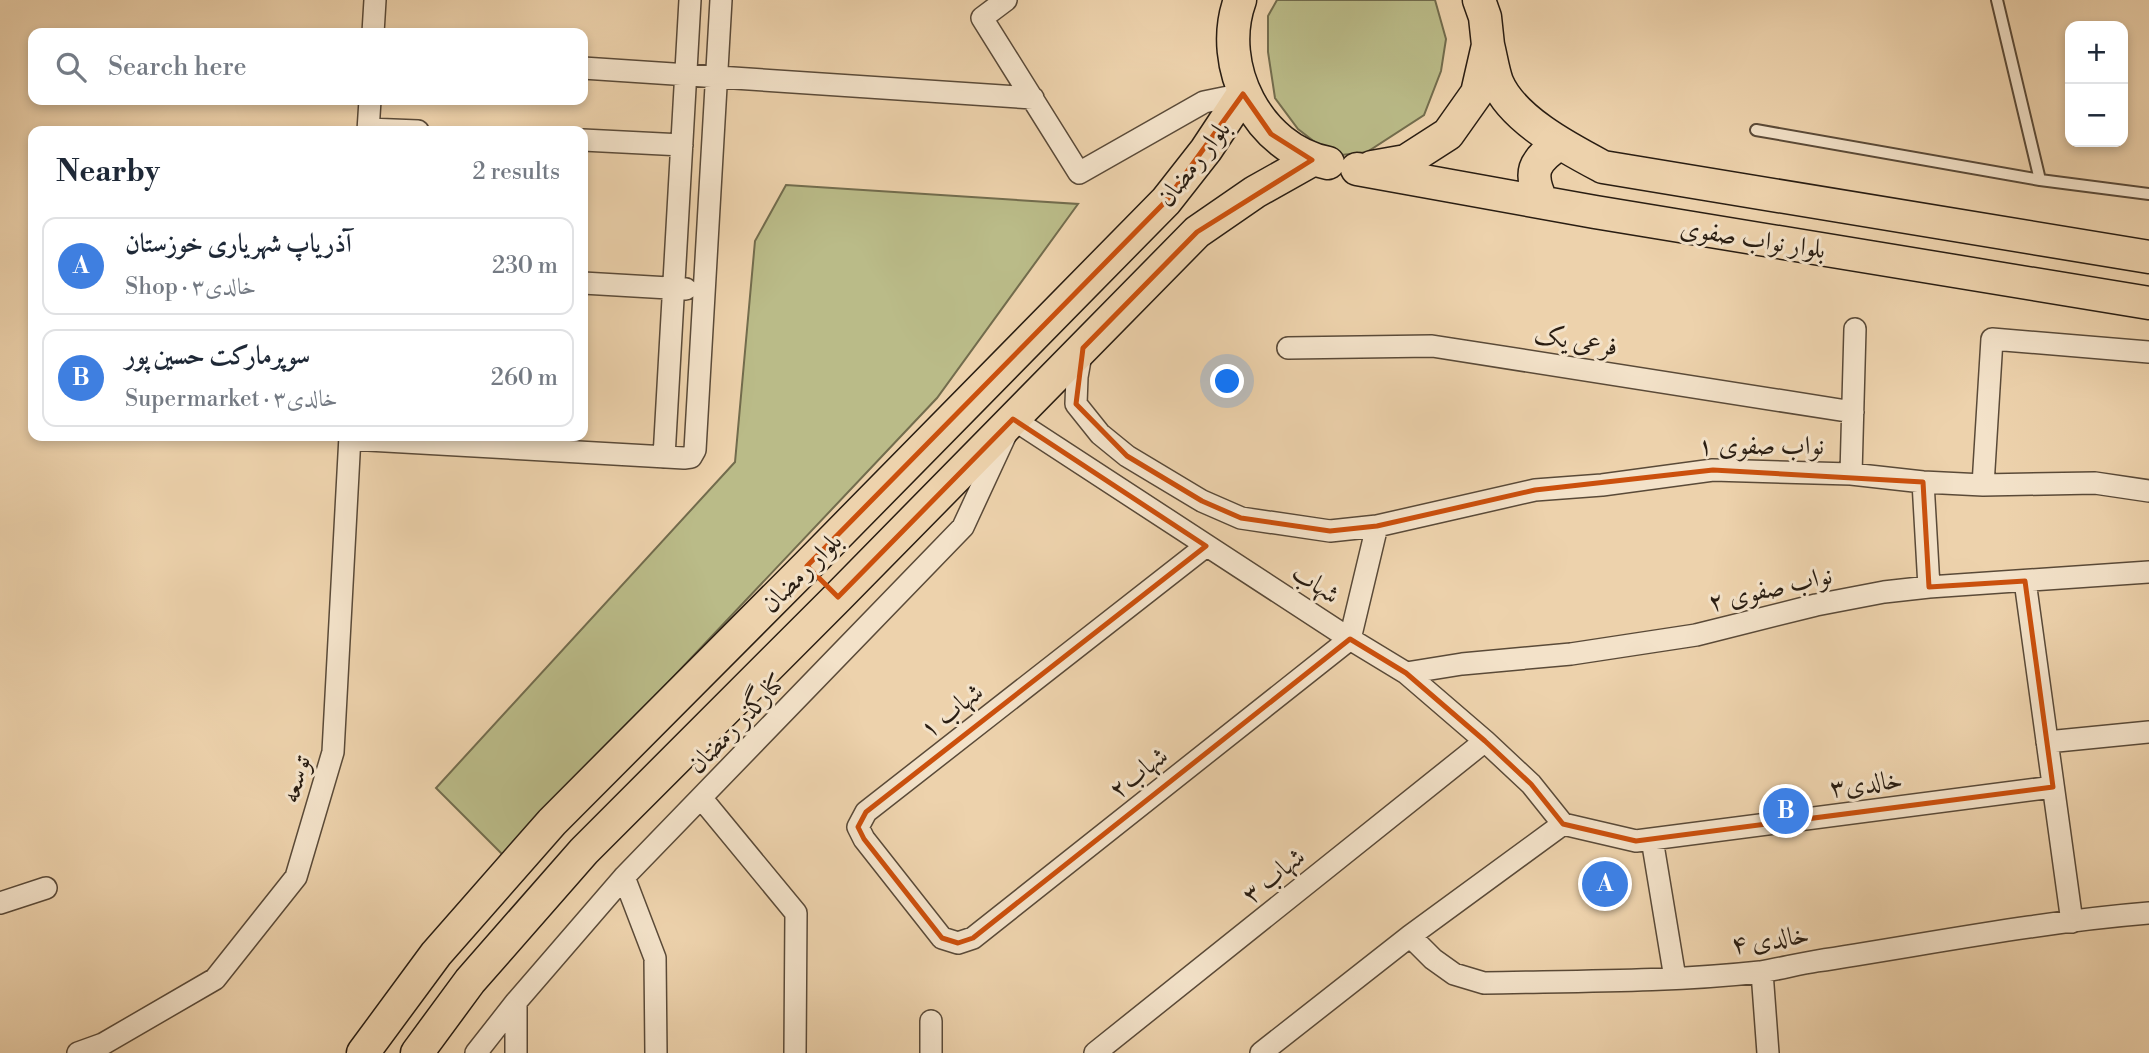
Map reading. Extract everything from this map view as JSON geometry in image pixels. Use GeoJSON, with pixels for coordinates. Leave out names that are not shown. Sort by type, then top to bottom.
{"type":"FeatureCollection","features":[{"type":"Feature","properties":{"kind":"main road"},"geometry":{"type":"LineString","coordinates":[[1221,0],[1244,94],[1271,134],[1312,160]]}},
{"type":"Feature","properties":{"kind":"main road"},"geometry":{"type":"LineString","coordinates":[[1232,43],[1240,0]]}},
{"type":"Feature","properties":{"kind":"main road","name":"بلوار نواب صفوی"},"geometry":{"type":"LineString","coordinates":[[1479,0],[1485,17],[1488,45],[1498,84],[1519,113],[1559,144],[1603,167],[2149,257]]}},
{"type":"Feature","properties":{"kind":"main road"},"geometry":{"type":"LineString","coordinates":[[1357,169],[1406,161],[1448,134],[1477,93],[1488,45]]}},
{"type":"Feature","properties":{"kind":"main road","name":"بلوار رمضان"},"geometry":{"type":"LineString","coordinates":[[363,1053],[436,954],[552,822],[1166,201],[1206,150],[1244,94]]}},
{"type":"Feature","properties":{"kind":"main road"},"geometry":{"type":"LineString","coordinates":[[1542,202],[1535,184],[1536,164],[1559,144]]}},
{"type":"Feature","properties":{"kind":"main road","name":"بلوار نواب صفوی"},"geometry":{"type":"LineString","coordinates":[[1312,160],[1542,202],[2149,303]]}},
{"type":"Feature","properties":{"kind":"main road","name":"بلوار رمضان"},"geometry":{"type":"LineString","coordinates":[[417,1053],[470,981],[584,851],[1197,232],[1255,192],[1312,160]]}},
{"type":"Feature","properties":{"kind":"main road"},"geometry":{"type":"LineString","coordinates":[[807,566],[838,597]]}},
{"type":"Feature","properties":{"kind":"street"},"geometry":{"type":"LineString","coordinates":[[373,28],[375,0]]}},
{"type":"Feature","properties":{"kind":"street"},"geometry":{"type":"LineString","coordinates":[[664,457],[691,0]]}},
{"type":"Feature","properties":{"kind":"street"},"geometry":{"type":"LineString","coordinates":[[413,441],[691,457],[695,450],[721,0]]}},
{"type":"Feature","properties":{"kind":"street"},"geometry":{"type":"LineString","coordinates":[[1006,0],[982,18],[1079,173],[1203,102],[1244,94]]}},
{"type":"Feature","properties":{"kind":"street"},"geometry":{"type":"LineString","coordinates":[[588,68],[1032,98]]}},
{"type":"Feature","properties":{"kind":"street"},"geometry":{"type":"LineString","coordinates":[[368,126],[370,105]]}},
{"type":"Feature","properties":{"kind":"street"},"geometry":{"type":"LineString","coordinates":[[588,140],[682,145]]}},
{"type":"Feature","properties":{"kind":"street"},"geometry":{"type":"LineString","coordinates":[[588,284],[704,290]]}},
{"type":"Feature","properties":{"kind":"street"},"geometry":{"type":"LineString","coordinates":[[1851,474],[1856,329]]}},
{"type":"Feature","properties":{"kind":"street"},"geometry":{"type":"LineString","coordinates":[[1983,485],[1992,339],[2149,352]]}},
{"type":"Feature","properties":{"kind":"street","name":"فرعی یک"},"geometry":{"type":"LineString","coordinates":[[1288,348],[1432,346],[1853,412]]}},
{"type":"Feature","properties":{"kind":"street","name":"نواب صفوی ۱"},"geometry":{"type":"LineString","coordinates":[[1083,348],[1077,377],[1076,404],[1100,434],[1127,456],[1202,501],[1241,518],[1330,531],[1377,526],[1535,490],[1602,485],[1713,470],[1851,474],[1983,485],[2095,482],[2149,491]]}},
{"type":"Feature","properties":{"kind":"street","name":"شهاب"},"geometry":{"type":"LineString","coordinates":[[1013,419],[1406,673],[1531,783],[1563,824]]}},
{"type":"Feature","properties":{"kind":"street","name":"کنارگذر رمضان"},"geometry":{"type":"LineString","coordinates":[[476,1053],[516,1002],[624,877],[963,527],[1013,419]]}},
{"type":"Feature","properties":{"kind":"street","name":"توسعه"},"geometry":{"type":"LineString","coordinates":[[78,1053],[104,1049],[215,979],[296,877],[332,752],[350,441]]}},
{"type":"Feature","properties":{"kind":"street"},"geometry":{"type":"LineString","coordinates":[[1923,482],[1929,587]]}},
{"type":"Feature","properties":{"kind":"street"},"geometry":{"type":"LineString","coordinates":[[1350,639],[1377,526]]}},
{"type":"Feature","properties":{"kind":"street","name":"شهاب ۱"},"geometry":{"type":"LineString","coordinates":[[958,943],[942,938],[864,839],[858,827],[866,813],[1206,546]]}},
{"type":"Feature","properties":{"kind":"street","name":"نواب صفوی ۲"},"geometry":{"type":"LineString","coordinates":[[1406,673],[1462,664],[1571,654],[1696,635],[1816,605],[1884,592],[2149,572]]}},
{"type":"Feature","properties":{"kind":"street"},"geometry":{"type":"LineString","coordinates":[[2025,581],[2072,922]]}},
{"type":"Feature","properties":{"kind":"street","name":"شهاب۲"},"geometry":{"type":"LineString","coordinates":[[958,943],[973,937],[1350,639]]}},
{"type":"Feature","properties":{"kind":"street"},"geometry":{"type":"LineString","coordinates":[[2047,742],[2149,732]]}},
{"type":"Feature","properties":{"kind":"street","name":"شهاب ۳"},"geometry":{"type":"LineString","coordinates":[[1095,1053],[1485,741]]}},
{"type":"Feature","properties":{"kind":"street","name":"خالدی۳"},"geometry":{"type":"LineString","coordinates":[[1563,824],[1636,841],[2053,787]]}},
{"type":"Feature","properties":{"kind":"street"},"geometry":{"type":"LineString","coordinates":[[702,799],[796,913],[795,1053]]}},
{"type":"Feature","properties":{"kind":"street"},"geometry":{"type":"LineString","coordinates":[[1261,1053],[1410,936],[1563,824]]}},
{"type":"Feature","properties":{"kind":"street"},"geometry":{"type":"LineString","coordinates":[[1652,838],[1675,978]]}},
{"type":"Feature","properties":{"kind":"street"},"geometry":{"type":"LineString","coordinates":[[624,877],[655,958],[656,1053]]}},
{"type":"Feature","properties":{"kind":"street"},"geometry":{"type":"LineString","coordinates":[[0,903],[46,888]]}},
{"type":"Feature","properties":{"kind":"street","name":"خالدی ۴"},"geometry":{"type":"LineString","coordinates":[[1410,936],[1433,959],[1454,974],[1484,983],[1675,978],[1762,972],[1972,935],[2149,913]]}},
{"type":"Feature","properties":{"kind":"street"},"geometry":{"type":"LineString","coordinates":[[1762,972],[1768,1053]]}},
{"type":"Feature","properties":{"kind":"street"},"geometry":{"type":"LineString","coordinates":[[516,1002],[516,1053]]}},
{"type":"Feature","properties":{"kind":"street"},"geometry":{"type":"LineString","coordinates":[[931,1021],[931,1053]]}},
{"type":"Feature","properties":{"kind":"lane"},"geometry":{"type":"LineString","coordinates":[[1997,0],[2040,180]]}},
{"type":"Feature","properties":{"kind":"lane"},"geometry":{"type":"LineString","coordinates":[[1756,130],[2040,180],[2149,194]]}},
{"type":"Feature","properties":{"kind":"highlighted area"},"geometry":{"type":"Polygon","coordinates":[[[1243,94],[1271,134],[1312,160],[1197,232],[1083,348],[1076,404],[1127,456],[1202,501],[1241,518],[1330,531],[1377,526],[1535,490],[1713,470],[1923,482],[1929,587],[2025,581],[2053,787],[1636,841],[1563,824],[1531,784],[1485,741],[1406,673],[1350,639],[973,938],[958,943],[942,938],[864,839],[858,827],[866,812],[1206,546],[1013,419],[838,597],[807,566],[1166,201],[1243,94]]]}},
{"type":"Feature","properties":{"kind":"green space"},"geometry":{"type":"Polygon","coordinates":[[[1277,0],[1435,0],[1446,39],[1441,71],[1424,115],[1367,152],[1333,156],[1298,129],[1275,98],[1268,52],[1268,16],[1277,0]]]}},
{"type":"Feature","properties":{"kind":"green space"},"geometry":{"type":"Polygon","coordinates":[[[786,185],[1078,204],[937,398],[504,856],[436,788],[735,462],[755,241],[786,185]]]}},
{"type":"Feature","properties":{"kind":"place","name":"سوپرمارکت حسین پور"},"geometry":{"type":"Point","coordinates":[1786,811]}},
{"type":"Feature","properties":{"kind":"place","name":"آذریاپ شهریاری خوزستان"},"geometry":{"type":"Point","coordinates":[1605,884]}}]}
